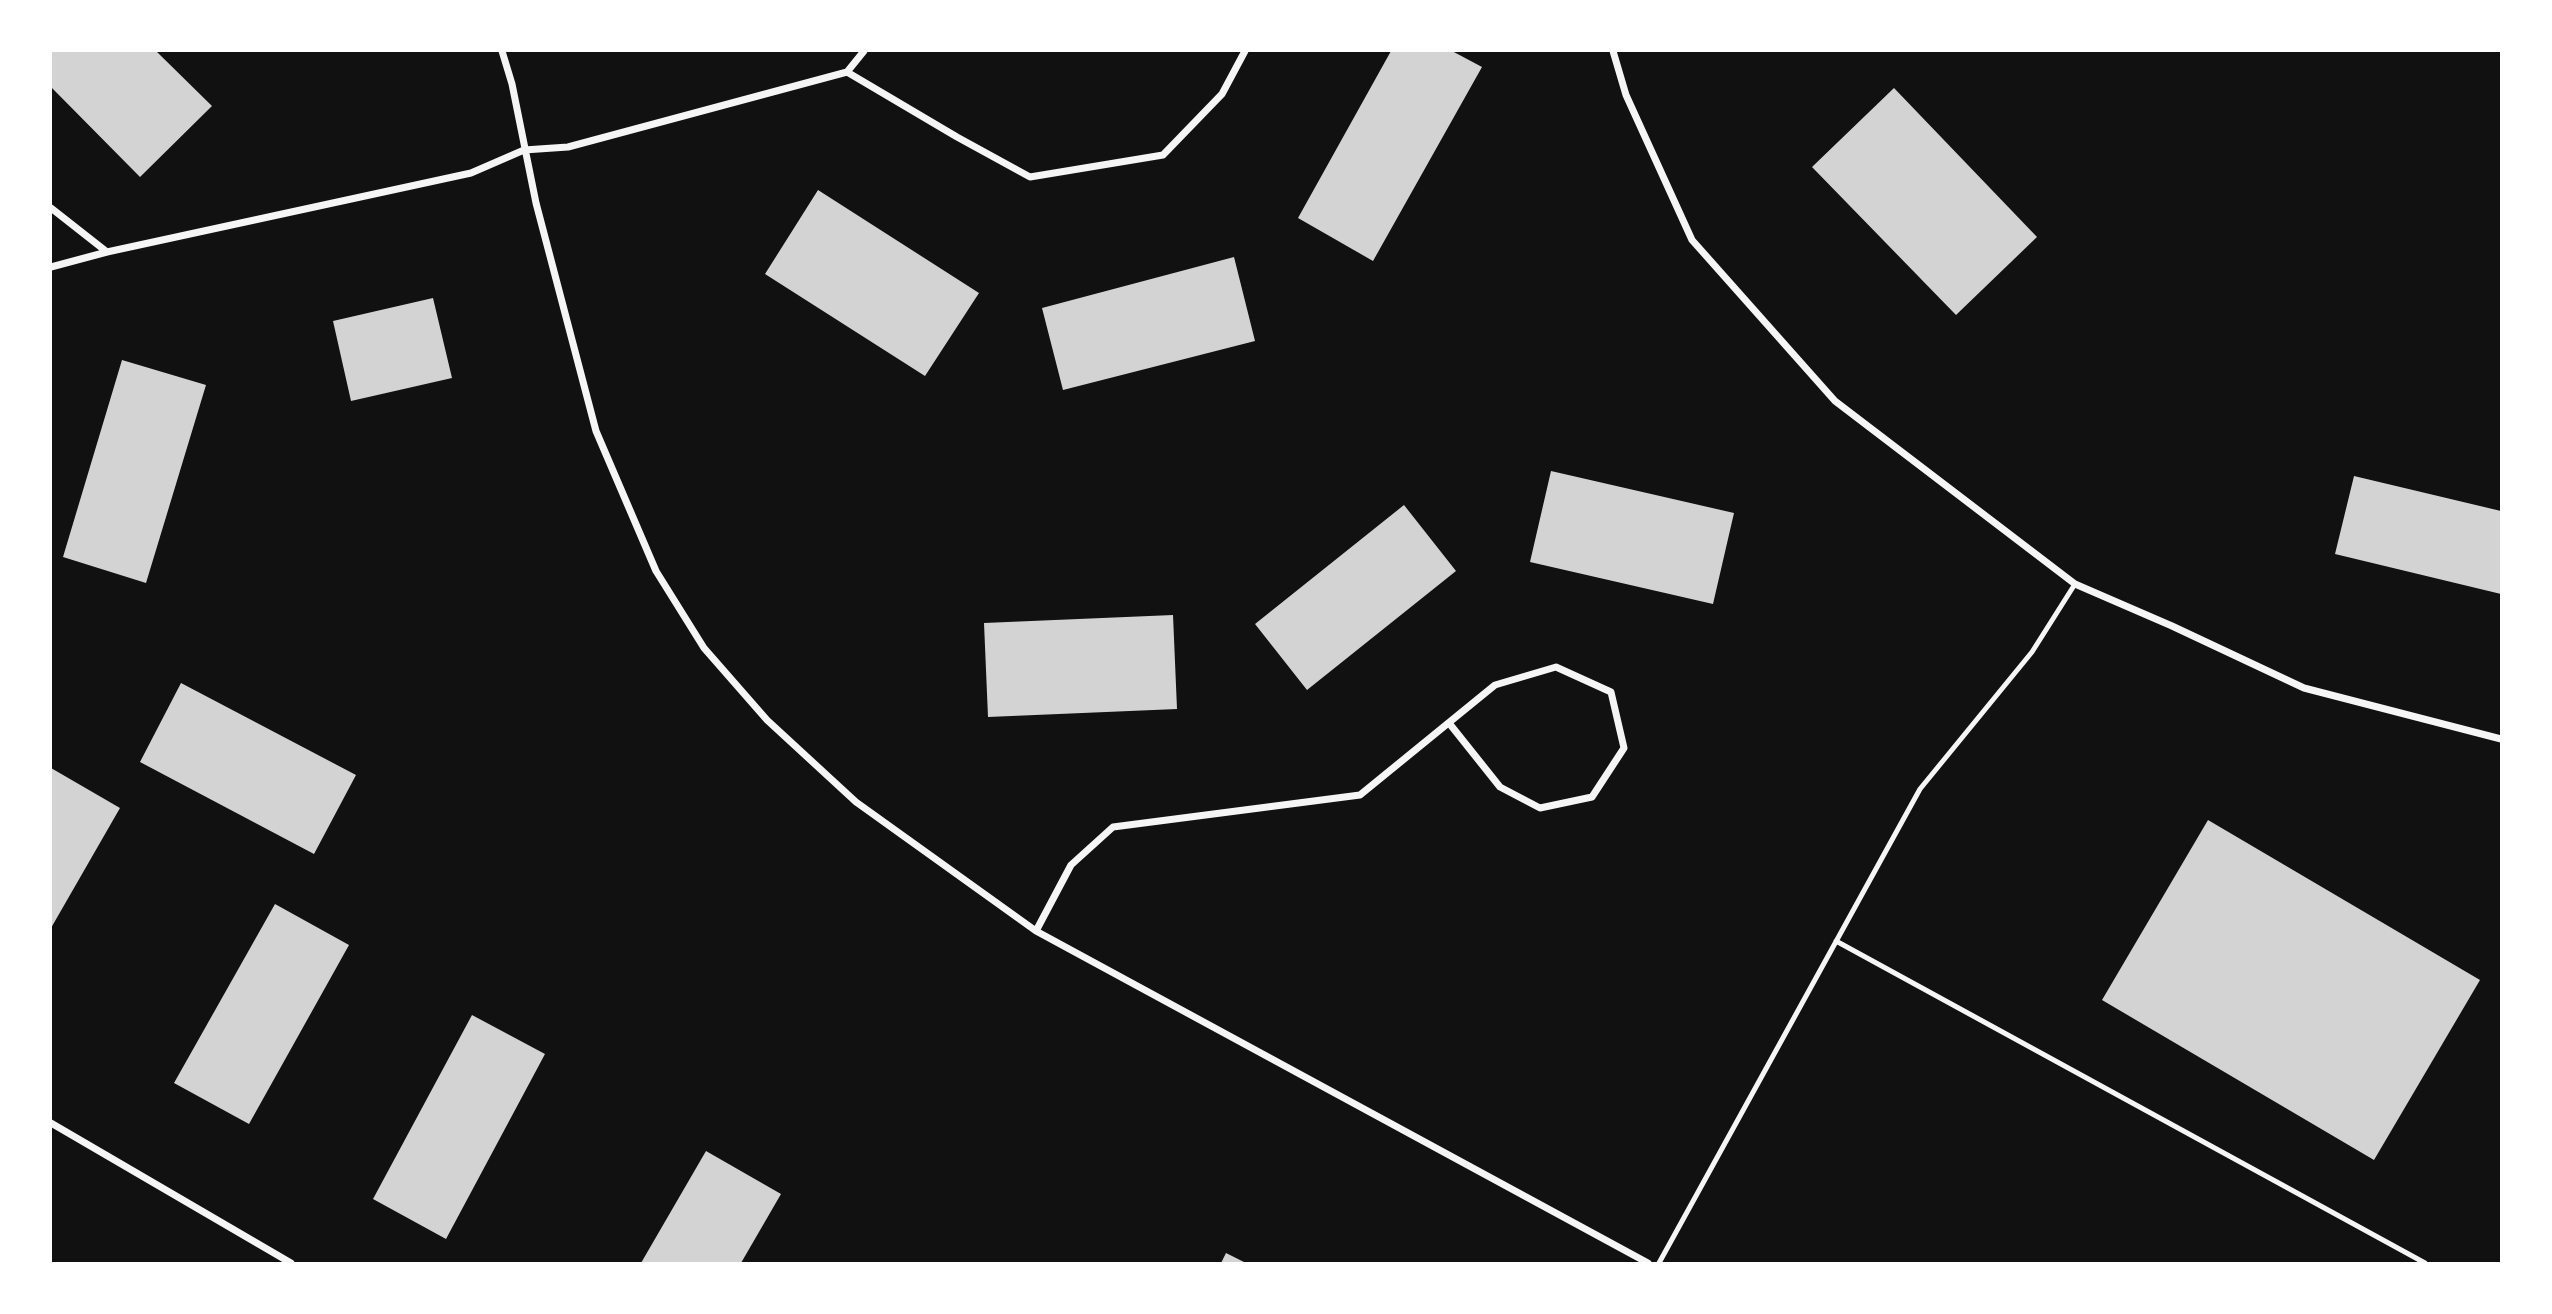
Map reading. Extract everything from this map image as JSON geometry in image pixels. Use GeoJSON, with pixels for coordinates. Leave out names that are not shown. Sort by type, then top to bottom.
{"type":"FeatureCollection","features":[{"type":"Feature","properties":{"kind":"street"},"geometry":{"type":"LineString","coordinates":[[502,51],[512,84],[524,150],[596,431],[656,571],[704,648],[767,720],[856,803],[1035,931],[1648,1263]]}},
{"type":"Feature","properties":{"kind":"street"},"geometry":{"type":"LineString","coordinates":[[51,267],[107,252],[471,173],[524,150],[568,147],[847,72],[863,51]]}},
{"type":"Feature","properties":{"kind":"street"},"geometry":{"type":"LineString","coordinates":[[847,72],[1030,177],[1163,155],[1222,94],[1245,51]]}},
{"type":"Feature","properties":{"kind":"street"},"geometry":{"type":"LineString","coordinates":[[1613,51],[1626,94],[1692,240],[1835,401],[2076,584],[2304,688],[2501,739]]}},
{"type":"Feature","properties":{"kind":"street"},"geometry":{"type":"LineString","coordinates":[[51,208],[107,252]]}},
{"type":"Feature","properties":{"kind":"street"},"geometry":{"type":"LineString","coordinates":[[1035,931],[1071,865],[1112,827],[1360,795],[1495,685],[1556,667],[1611,692],[1624,748],[1592,797],[1541,808],[1500,787],[1449,723]]}},
{"type":"Feature","properties":{"kind":"street"},"geometry":{"type":"LineString","coordinates":[[51,1123],[290,1263]]}},
{"type":"Feature","properties":{"kind":"lane"},"geometry":{"type":"LineString","coordinates":[[1659,1263],[1920,789],[2032,652],[2076,584]]}},
{"type":"Feature","properties":{"kind":"lane"},"geometry":{"type":"LineString","coordinates":[[1836,941],[2425,1263]]}},
{"type":"Feature","properties":{"kind":"building"},"geometry":{"type":"Polygon","coordinates":[[[51,51],[156,51],[212,106],[140,177],[51,87],[51,51]]]}},
{"type":"Feature","properties":{"kind":"building"},"geometry":{"type":"Polygon","coordinates":[[[1391,51],[1452,51],[1482,67],[1373,261],[1298,218],[1391,51]]]}},
{"type":"Feature","properties":{"kind":"building"},"geometry":{"type":"Polygon","coordinates":[[[1894,88],[2037,237],[1956,315],[1812,167],[1894,88]]]}},
{"type":"Feature","properties":{"kind":"building"},"geometry":{"type":"Polygon","coordinates":[[[818,190],[979,293],[925,376],[765,274],[818,190]]]}},
{"type":"Feature","properties":{"kind":"building"},"geometry":{"type":"Polygon","coordinates":[[[1234,257],[1255,341],[1063,390],[1042,308],[1234,257]]]}},
{"type":"Feature","properties":{"kind":"building"},"geometry":{"type":"Polygon","coordinates":[[[433,298],[452,378],[351,401],[333,321],[433,298]]]}},
{"type":"Feature","properties":{"kind":"building"},"geometry":{"type":"Polygon","coordinates":[[[122,360],[206,385],[146,583],[63,557],[122,360]]]}},
{"type":"Feature","properties":{"kind":"building"},"geometry":{"type":"Polygon","coordinates":[[[1551,471],[1734,513],[1713,604],[1530,562],[1551,471]]]}},
{"type":"Feature","properties":{"kind":"building"},"geometry":{"type":"Polygon","coordinates":[[[2354,476],[2501,511],[2501,594],[2335,554],[2354,476]]]}},
{"type":"Feature","properties":{"kind":"building"},"geometry":{"type":"Polygon","coordinates":[[[1404,505],[1456,571],[1307,690],[1255,624],[1404,505]]]}},
{"type":"Feature","properties":{"kind":"building"},"geometry":{"type":"Polygon","coordinates":[[[1173,615],[1177,709],[988,717],[984,623],[1173,615]]]}},
{"type":"Feature","properties":{"kind":"building"},"geometry":{"type":"Polygon","coordinates":[[[181,683],[356,775],[314,854],[140,762],[181,683]]]}},
{"type":"Feature","properties":{"kind":"building"},"geometry":{"type":"Polygon","coordinates":[[[51,768],[120,808],[51,928],[51,768]]]}},
{"type":"Feature","properties":{"kind":"building"},"geometry":{"type":"Polygon","coordinates":[[[2208,820],[2480,980],[2374,1160],[2102,1000],[2208,820]]]}},
{"type":"Feature","properties":{"kind":"building"},"geometry":{"type":"Polygon","coordinates":[[[275,904],[349,945],[249,1124],[174,1083],[275,904]]]}},
{"type":"Feature","properties":{"kind":"building"},"geometry":{"type":"Polygon","coordinates":[[[472,1015],[545,1054],[446,1239],[373,1199],[472,1015]]]}},
{"type":"Feature","properties":{"kind":"building"},"geometry":{"type":"Polygon","coordinates":[[[706,1151],[781,1194],[741,1263],[641,1263],[706,1151]]]}},
{"type":"Feature","properties":{"kind":"building"},"geometry":{"type":"Polygon","coordinates":[[[1226,1253],[1246,1263],[1221,1263],[1226,1253]]]}}]}
